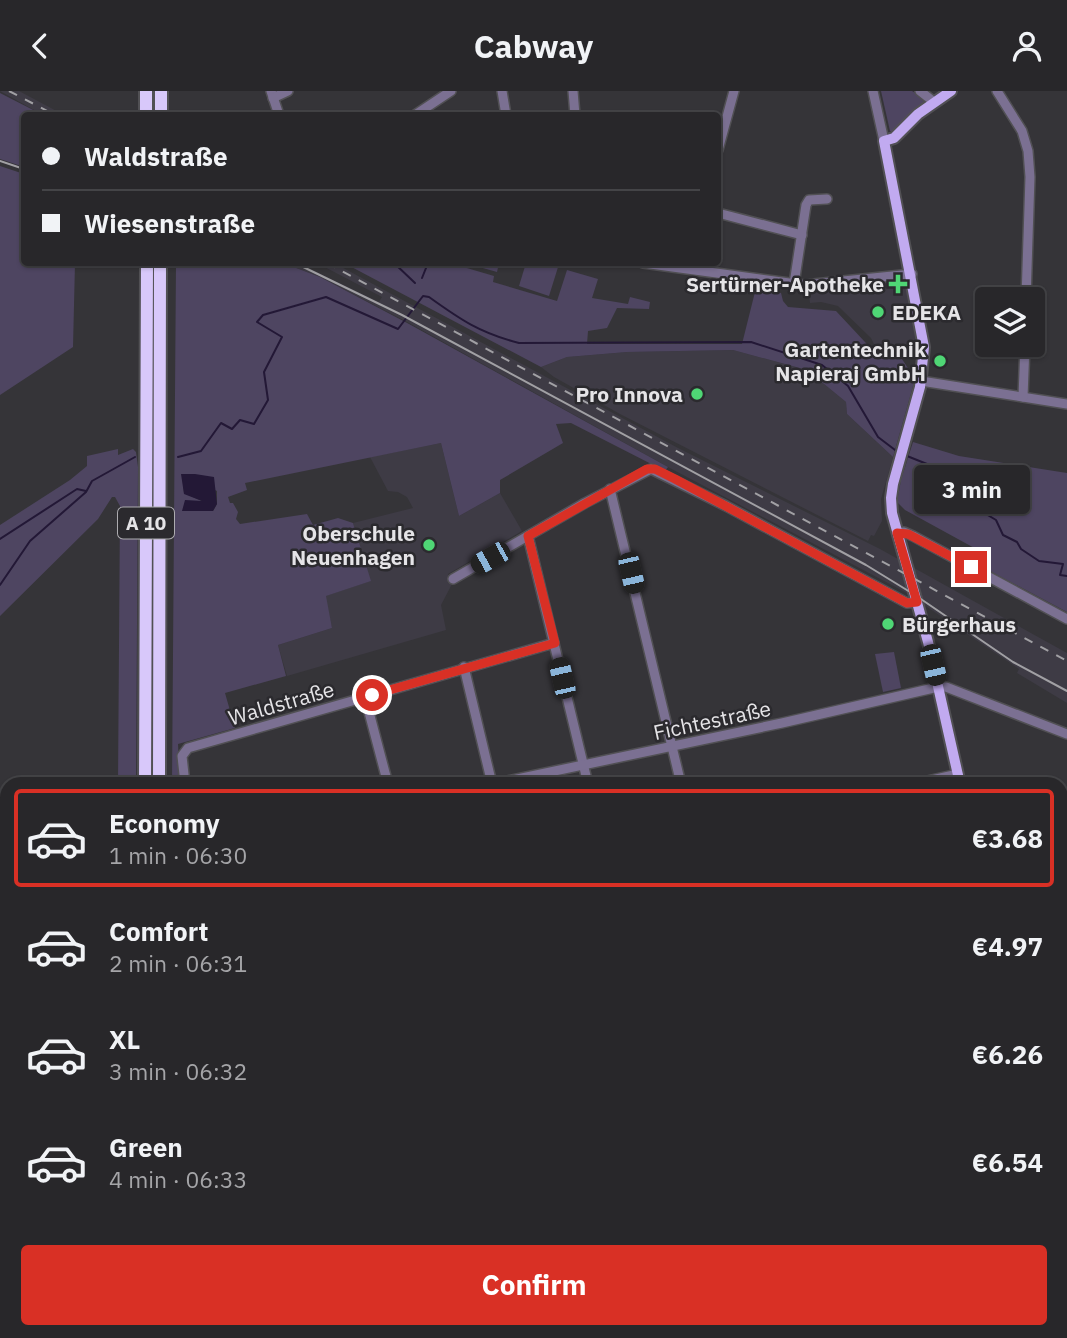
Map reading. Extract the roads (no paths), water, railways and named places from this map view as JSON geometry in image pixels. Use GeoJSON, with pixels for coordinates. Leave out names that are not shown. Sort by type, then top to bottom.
{"type":"FeatureCollection","features":[{"type":"Feature","properties":{"kind":"highway"},"geometry":{"type":"LineString","coordinates":[[146,91],[146,112]]}},
{"type":"Feature","properties":{"kind":"highway"},"geometry":{"type":"LineString","coordinates":[[161,91],[161,112]]}},
{"type":"Feature","properties":{"kind":"highway","name":"A 10"},"geometry":{"type":"LineString","coordinates":[[145,777],[147,266]]}},
{"type":"Feature","properties":{"kind":"highway","name":"A 10"},"geometry":{"type":"LineString","coordinates":[[159,777],[160,266]]}},
{"type":"Feature","properties":{"kind":"main road"},"geometry":{"type":"LineString","coordinates":[[951,91],[934,102],[894,138],[884,141],[924,339],[921,381],[891,498],[897,533],[917,602],[959,777]]}},
{"type":"Feature","properties":{"kind":"street"},"geometry":{"type":"LineString","coordinates":[[278,112],[272,95],[288,91]]}},
{"type":"Feature","properties":{"kind":"street"},"geometry":{"type":"LineString","coordinates":[[419,112],[450,91]]}},
{"type":"Feature","properties":{"kind":"street"},"geometry":{"type":"LineString","coordinates":[[502,91],[506,112]]}},
{"type":"Feature","properties":{"kind":"street"},"geometry":{"type":"LineString","coordinates":[[573,91],[575,112]]}},
{"type":"Feature","properties":{"kind":"street"},"geometry":{"type":"LineString","coordinates":[[721,138],[734,91]]}},
{"type":"Feature","properties":{"kind":"street"},"geometry":{"type":"LineString","coordinates":[[873,91],[884,141]]}},
{"type":"Feature","properties":{"kind":"street"},"geometry":{"type":"LineString","coordinates":[[920,91],[934,102]]}},
{"type":"Feature","properties":{"kind":"street"},"geometry":{"type":"LineString","coordinates":[[997,91],[1022,131],[1028,151],[1030,177],[1026,287]]}},
{"type":"Feature","properties":{"kind":"street"},"geometry":{"type":"LineString","coordinates":[[794,284],[806,205],[809,200],[827,199]]}},
{"type":"Feature","properties":{"kind":"street"},"geometry":{"type":"LineString","coordinates":[[721,214],[802,235]]}},
{"type":"Feature","properties":{"kind":"street"},"geometry":{"type":"LineString","coordinates":[[685,266],[794,284],[825,284],[912,274]]}},
{"type":"Feature","properties":{"kind":"street"},"geometry":{"type":"LineString","coordinates":[[1023,397],[1025,357]]}},
{"type":"Feature","properties":{"kind":"street"},"geometry":{"type":"LineString","coordinates":[[921,381],[1067,404]]}},
{"type":"Feature","properties":{"kind":"street"},"geometry":{"type":"LineString","coordinates":[[453,579],[610,489],[647,469],[655,469],[907,603],[917,602]]}},
{"type":"Feature","properties":{"kind":"street"},"geometry":{"type":"LineString","coordinates":[[610,489],[679,777]]}},
{"type":"Feature","properties":{"kind":"street"},"geometry":{"type":"LineString","coordinates":[[897,533],[913,536],[1067,619]]}},
{"type":"Feature","properties":{"kind":"street"},"geometry":{"type":"LineString","coordinates":[[528,536],[586,777]]}},
{"type":"Feature","properties":{"kind":"street","name":"Waldstraße"},"geometry":{"type":"LineString","coordinates":[[184,777],[182,756],[195,745],[555,643]]}},
{"type":"Feature","properties":{"kind":"street"},"geometry":{"type":"LineString","coordinates":[[464,667],[490,777]]}},
{"type":"Feature","properties":{"kind":"street"},"geometry":{"type":"LineString","coordinates":[[938,687],[946,687],[1067,734]]}},
{"type":"Feature","properties":{"kind":"street","name":"Fichtestraße"},"geometry":{"type":"LineString","coordinates":[[524,777],[672,747],[938,687]]}},
{"type":"Feature","properties":{"kind":"street"},"geometry":{"type":"LineString","coordinates":[[365,697],[386,777]]}},
{"type":"Feature","properties":{"kind":"waterway"},"geometry":{"type":"LineString","coordinates":[[397,266],[415,283]]}},
{"type":"Feature","properties":{"kind":"waterway"},"geometry":{"type":"LineString","coordinates":[[422,278],[427,266]]}},
{"type":"Feature","properties":{"kind":"waterway"},"geometry":{"type":"LineString","coordinates":[[178,457],[201,451],[221,423],[232,429],[240,420],[254,424],[268,400],[264,372],[282,337],[257,322],[263,315],[326,297],[398,329],[423,296],[429,297],[482,330],[519,343],[751,342],[822,365],[848,386],[878,437],[899,453]]}},
{"type":"Feature","properties":{"kind":"waterway"},"geometry":{"type":"LineString","coordinates":[[907,456],[927,464],[951,485],[964,483],[972,490],[976,508],[996,520],[1003,535],[1017,542],[1021,549],[1039,561],[1063,564],[1060,575],[1067,576]]}},
{"type":"Feature","properties":{"kind":"waterway"},"geometry":{"type":"LineString","coordinates":[[0,585],[30,541],[86,492],[92,481],[135,457]]}},
{"type":"Feature","properties":{"kind":"waterway"},"geometry":{"type":"LineString","coordinates":[[0,539],[77,489],[86,491]]}},
{"type":"Feature","properties":{"kind":"tram line"},"geometry":{"type":"LineString","coordinates":[[0,161],[21,168]]}},
{"type":"Feature","properties":{"kind":"tram line"},"geometry":{"type":"LineString","coordinates":[[301,266],[402,315],[866,565],[1013,662],[1067,691]]}},
{"type":"Feature","properties":{"kind":"railway"},"geometry":{"type":"LineString","coordinates":[[9,91],[49,112]]}},
{"type":"Feature","properties":{"kind":"railway"},"geometry":{"type":"LineString","coordinates":[[333,266],[1067,661]]}},
{"type":"Feature","properties":{"kind":"place","name":"Sertürner-Apotheke"},"geometry":{"type":"Point","coordinates":[898,284]}},
{"type":"Feature","properties":{"kind":"place","name":"EDEKA"},"geometry":{"type":"Point","coordinates":[878,312]}},
{"type":"Feature","properties":{"kind":"place","name":"Gartentechnik Napieraj GmbH"},"geometry":{"type":"Point","coordinates":[940,361]}},
{"type":"Feature","properties":{"kind":"place","name":"Pro Innova"},"geometry":{"type":"Point","coordinates":[697,394]}},
{"type":"Feature","properties":{"kind":"place","name":"Oberschule Neuenhagen"},"geometry":{"type":"Point","coordinates":[429,545]}},
{"type":"Feature","properties":{"kind":"place","name":"Bürgerhaus"},"geometry":{"type":"Point","coordinates":[888,624]}}]}
